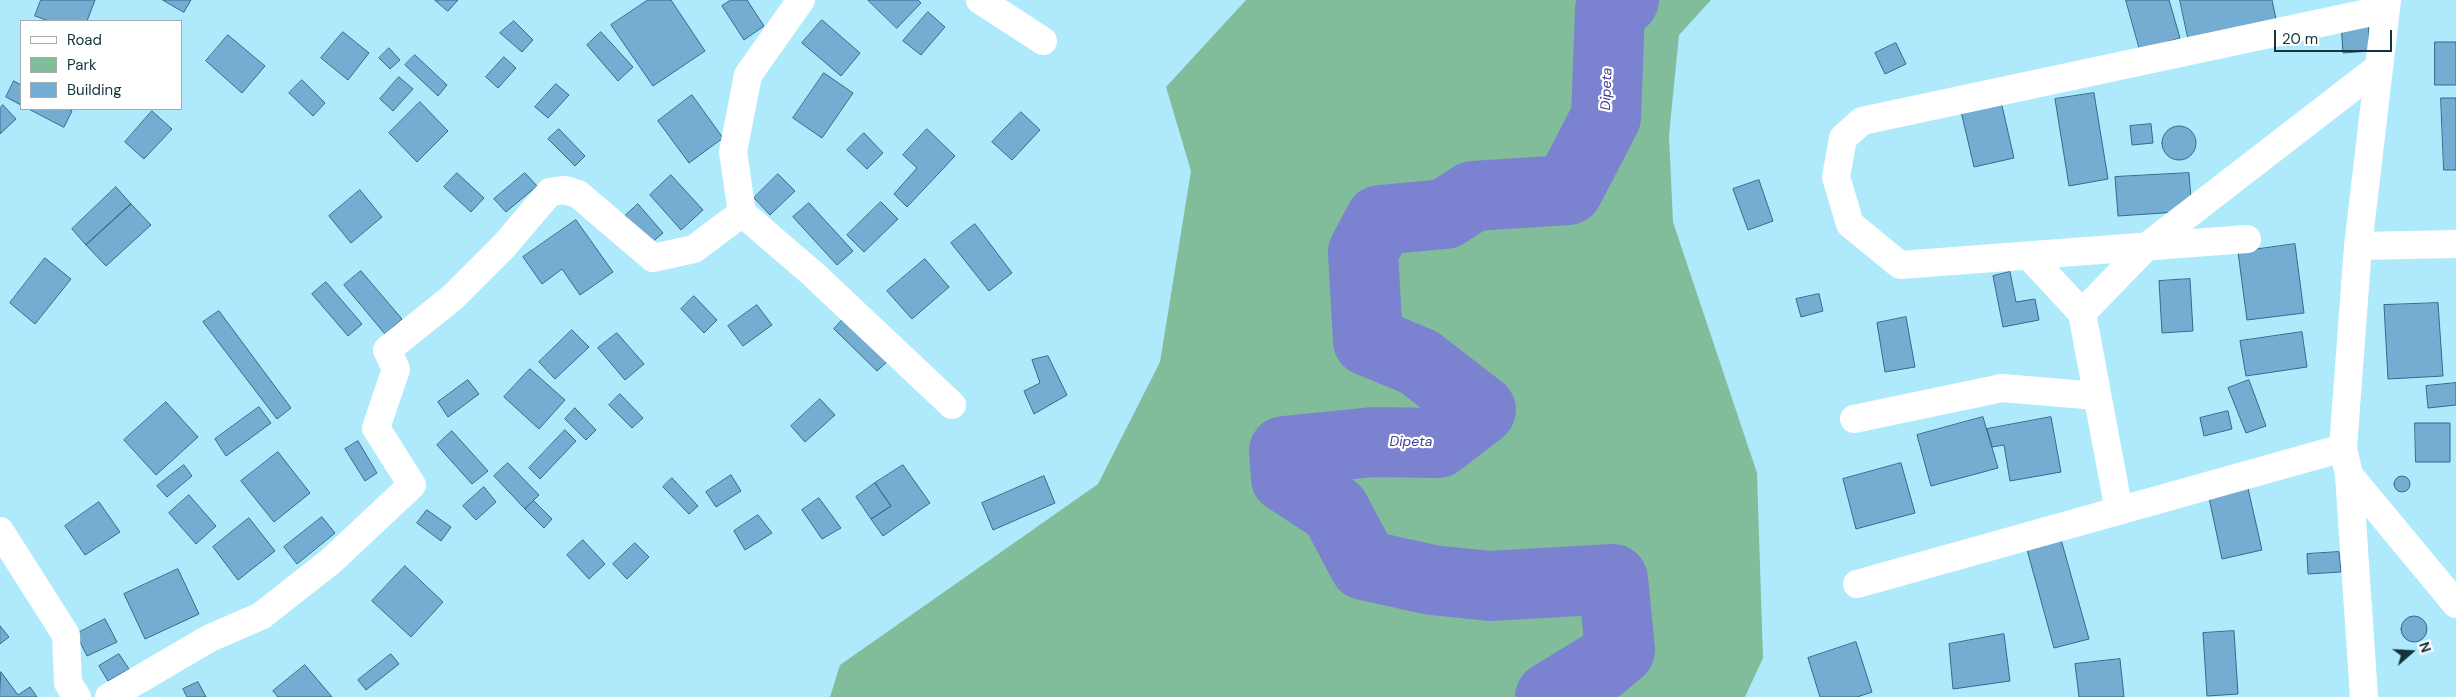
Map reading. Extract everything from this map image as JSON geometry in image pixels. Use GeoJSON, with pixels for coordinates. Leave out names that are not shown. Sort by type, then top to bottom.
{"type":"FeatureCollection","features":[{"type":"Feature","properties":{"kind":"street"},"geometry":{"type":"LineString","coordinates":[[801,0],[748,75],[733,152],[742,213],[813,274],[952,405]]}},
{"type":"Feature","properties":{"kind":"street"},"geometry":{"type":"LineString","coordinates":[[980,0],[1043,41]]}},
{"type":"Feature","properties":{"kind":"street"},"geometry":{"type":"LineString","coordinates":[[2247,239],[1900,265],[1850,224],[1836,177],[1843,138],[1862,121],[2386,4],[2358,246],[2343,448],[2349,475],[2364,697]]}},
{"type":"Feature","properties":{"kind":"street"},"geometry":{"type":"LineString","coordinates":[[2082,313],[2146,247],[2379,67]]}},
{"type":"Feature","properties":{"kind":"street"},"geometry":{"type":"LineString","coordinates":[[109,697],[210,638],[261,616],[332,561],[412,486],[376,428],[396,369],[387,350],[459,290],[504,246],[550,192],[565,190],[578,194],[653,258],[694,249],[742,213]]}},
{"type":"Feature","properties":{"kind":"street"},"geometry":{"type":"LineString","coordinates":[[2358,246],[2456,244]]}},
{"type":"Feature","properties":{"kind":"street"},"geometry":{"type":"LineString","coordinates":[[2029,256],[2082,313],[2119,511]]}},
{"type":"Feature","properties":{"kind":"street"},"geometry":{"type":"LineString","coordinates":[[1854,419],[2002,388],[2097,396]]}},
{"type":"Feature","properties":{"kind":"street"},"geometry":{"type":"LineString","coordinates":[[1858,584],[2343,448]]}},
{"type":"Feature","properties":{"kind":"street"},"geometry":{"type":"LineString","coordinates":[[2349,475],[2456,604]]}},
{"type":"Feature","properties":{"kind":"street"},"geometry":{"type":"LineString","coordinates":[[0,531],[66,635],[68,683],[77,697]]}},
{"type":"Feature","properties":{"kind":"green space"},"geometry":{"type":"Polygon","coordinates":[[[1246,0],[1711,0],[1679,35],[1669,135],[1673,222],[1757,473],[1763,658],[1745,697],[830,697],[840,665],[1098,484],[1160,362],[1191,171],[1166,87],[1246,0]]]}},
{"type":"Feature","properties":{"kind":"building"},"geometry":{"type":"Polygon","coordinates":[[[41,0],[95,0],[87,20],[46,20],[35,16],[41,0]]]}},
{"type":"Feature","properties":{"kind":"building"},"geometry":{"type":"Polygon","coordinates":[[[163,0],[191,0],[184,12],[163,0]]]}},
{"type":"Feature","properties":{"kind":"building"},"geometry":{"type":"Polygon","coordinates":[[[435,0],[458,0],[448,11],[435,0]]]}},
{"type":"Feature","properties":{"kind":"building"},"geometry":{"type":"Polygon","coordinates":[[[648,0],[671,0],[705,51],[653,86],[611,25],[648,0]]]}},
{"type":"Feature","properties":{"kind":"building"},"geometry":{"type":"Polygon","coordinates":[[[731,0],[747,0],[764,26],[744,40],[722,6],[731,0]]]}},
{"type":"Feature","properties":{"kind":"building"},"geometry":{"type":"Polygon","coordinates":[[[868,0],[918,0],[921,3],[897,28],[868,0]]]}},
{"type":"Feature","properties":{"kind":"building"},"geometry":{"type":"Polygon","coordinates":[[[2126,0],[2169,0],[2180,38],[2140,50],[2126,0]]]}},
{"type":"Feature","properties":{"kind":"building"},"geometry":{"type":"Polygon","coordinates":[[[2180,0],[2272,0],[2277,24],[2189,42],[2180,0]]]}},
{"type":"Feature","properties":{"kind":"building"},"geometry":{"type":"Polygon","coordinates":[[[928,12],[945,27],[921,55],[903,41],[928,12]]]}},
{"type":"Feature","properties":{"kind":"building"},"geometry":{"type":"Polygon","coordinates":[[[822,20],[860,53],[841,76],[802,43],[822,20]]]}},
{"type":"Feature","properties":{"kind":"building"},"geometry":{"type":"Polygon","coordinates":[[[2368,20],[2370,51],[2343,53],[2341,22],[2368,20]]]}},
{"type":"Feature","properties":{"kind":"building"},"geometry":{"type":"Polygon","coordinates":[[[514,21],[533,40],[522,52],[500,33],[514,21]]]}},
{"type":"Feature","properties":{"kind":"building"},"geometry":{"type":"Polygon","coordinates":[[[343,32],[369,53],[348,80],[321,58],[343,32]]]}},
{"type":"Feature","properties":{"kind":"building"},"geometry":{"type":"Polygon","coordinates":[[[601,32],[633,67],[618,81],[587,45],[601,32]]]}},
{"type":"Feature","properties":{"kind":"building"},"geometry":{"type":"Polygon","coordinates":[[[228,35],[265,66],[242,93],[206,61],[228,35]]]}},
{"type":"Feature","properties":{"kind":"building"},"geometry":{"type":"Polygon","coordinates":[[[2435,42],[2456,42],[2456,85],[2435,85],[2435,42]]]}},
{"type":"Feature","properties":{"kind":"building"},"geometry":{"type":"Polygon","coordinates":[[[1896,43],[1906,64],[1885,74],[1875,53],[1896,43]]]}},
{"type":"Feature","properties":{"kind":"building"},"geometry":{"type":"Polygon","coordinates":[[[389,48],[400,60],[390,69],[379,58],[389,48]]]}},
{"type":"Feature","properties":{"kind":"building"},"geometry":{"type":"Polygon","coordinates":[[[415,55],[447,85],[438,96],[405,65],[415,55]]]}},
{"type":"Feature","properties":{"kind":"building"},"geometry":{"type":"Polygon","coordinates":[[[504,57],[516,68],[498,88],[486,77],[504,57]]]}},
{"type":"Feature","properties":{"kind":"building"},"geometry":{"type":"Polygon","coordinates":[[[824,73],[853,93],[822,138],[793,118],[824,73]]]}},
{"type":"Feature","properties":{"kind":"building"},"geometry":{"type":"Polygon","coordinates":[[[399,77],[413,89],[393,111],[380,99],[399,77]]]}},
{"type":"Feature","properties":{"kind":"building"},"geometry":{"type":"Polygon","coordinates":[[[302,80],[325,103],[313,116],[289,93],[302,80]]]}},
{"type":"Feature","properties":{"kind":"building"},"geometry":{"type":"Polygon","coordinates":[[[14,81],[20,84],[20,104],[6,97],[14,81]]]}},
{"type":"Feature","properties":{"kind":"building"},"geometry":{"type":"Polygon","coordinates":[[[556,84],[569,95],[548,118],[535,107],[556,84]]]}},
{"type":"Feature","properties":{"kind":"building"},"geometry":{"type":"Polygon","coordinates":[[[2094,93],[2108,179],[2069,186],[2055,99],[2094,93]]]}},
{"type":"Feature","properties":{"kind":"building"},"geometry":{"type":"Polygon","coordinates":[[[692,95],[723,138],[689,163],[658,121],[692,95]]]}},
{"type":"Feature","properties":{"kind":"building"},"geometry":{"type":"Polygon","coordinates":[[[2000,97],[2014,158],[1974,167],[1960,107],[2000,97]]]}},
{"type":"Feature","properties":{"kind":"building"},"geometry":{"type":"Polygon","coordinates":[[[2441,98],[2456,98],[2456,170],[2444,170],[2441,98]]]}},
{"type":"Feature","properties":{"kind":"building"},"geometry":{"type":"Polygon","coordinates":[[[420,102],[448,131],[417,162],[389,133],[420,102]]]}},
{"type":"Feature","properties":{"kind":"building"},"geometry":{"type":"Polygon","coordinates":[[[3,105],[16,119],[0,134],[0,108],[3,105]]]}},
{"type":"Feature","properties":{"kind":"building"},"geometry":{"type":"Polygon","coordinates":[[[31,110],[72,111],[64,127],[31,110]]]}},
{"type":"Feature","properties":{"kind":"building"},"geometry":{"type":"Polygon","coordinates":[[[152,111],[172,129],[144,159],[125,142],[152,111]]]}},
{"type":"Feature","properties":{"kind":"building"},"geometry":{"type":"Polygon","coordinates":[[[1021,112],[1040,130],[1012,160],[992,142],[1021,112]]]}},
{"type":"Feature","properties":{"kind":"building"},"geometry":{"type":"Polygon","coordinates":[[[2151,124],[2153,143],[2132,145],[2130,126],[2151,124]]]}},
{"type":"Feature","properties":{"kind":"building"},"geometry":{"type":"Polygon","coordinates":[[[2179,126],[2191,131],[2196,143],[2191,155],[2179,160],[2167,155],[2162,143],[2167,131],[2179,126]]]}},
{"type":"Feature","properties":{"kind":"building"},"geometry":{"type":"Polygon","coordinates":[[[559,129],[585,156],[575,166],[548,139],[559,129]]]}},
{"type":"Feature","properties":{"kind":"building"},"geometry":{"type":"Polygon","coordinates":[[[927,129],[955,156],[907,207],[894,194],[917,168],[903,155],[927,129]]]}},
{"type":"Feature","properties":{"kind":"building"},"geometry":{"type":"Polygon","coordinates":[[[864,133],[883,153],[867,169],[847,150],[864,133]]]}},
{"type":"Feature","properties":{"kind":"building"},"geometry":{"type":"Polygon","coordinates":[[[457,173],[484,198],[471,212],[444,187],[457,173]]]}},
{"type":"Feature","properties":{"kind":"building"},"geometry":{"type":"Polygon","coordinates":[[[525,173],[537,186],[506,212],[494,199],[525,173]]]}},
{"type":"Feature","properties":{"kind":"building"},"geometry":{"type":"Polygon","coordinates":[[[2189,173],[2192,211],[2118,216],[2115,177],[2189,173]]]}},
{"type":"Feature","properties":{"kind":"building"},"geometry":{"type":"Polygon","coordinates":[[[778,174],[795,191],[770,215],[754,198],[778,174]]]}},
{"type":"Feature","properties":{"kind":"building"},"geometry":{"type":"Polygon","coordinates":[[[671,175],[703,210],[681,230],[650,195],[671,175]]]}},
{"type":"Feature","properties":{"kind":"building"},"geometry":{"type":"Polygon","coordinates":[[[1759,180],[1773,221],[1748,230],[1733,189],[1759,180]]]}},
{"type":"Feature","properties":{"kind":"building"},"geometry":{"type":"Polygon","coordinates":[[[116,187],[131,204],[86,245],[72,229],[116,187]]]}},
{"type":"Feature","properties":{"kind":"building"},"geometry":{"type":"Polygon","coordinates":[[[360,190],[382,217],[351,243],[329,216],[360,190]]]}},
{"type":"Feature","properties":{"kind":"building"},"geometry":{"type":"Polygon","coordinates":[[[881,202],[898,219],[864,252],[847,235],[881,202]]]}},
{"type":"Feature","properties":{"kind":"building"},"geometry":{"type":"Polygon","coordinates":[[[809,203],[853,251],[837,265],[793,217],[809,203]]]}},
{"type":"Feature","properties":{"kind":"building"},"geometry":{"type":"Polygon","coordinates":[[[131,204],[151,225],[106,266],[86,245],[131,204]]]}},
{"type":"Feature","properties":{"kind":"building"},"geometry":{"type":"Polygon","coordinates":[[[638,204],[663,233],[649,245],[625,216],[638,204]]]}},
{"type":"Feature","properties":{"kind":"building"},"geometry":{"type":"Polygon","coordinates":[[[576,220],[613,272],[580,295],[562,269],[542,284],[523,257],[576,220]]]}},
{"type":"Feature","properties":{"kind":"building"},"geometry":{"type":"Polygon","coordinates":[[[975,224],[1012,273],[989,291],[951,243],[975,224]]]}},
{"type":"Feature","properties":{"kind":"building"},"geometry":{"type":"Polygon","coordinates":[[[2295,244],[2304,313],[2247,320],[2238,252],[2295,244]]]}},
{"type":"Feature","properties":{"kind":"building"},"geometry":{"type":"Polygon","coordinates":[[[45,258],[71,279],[35,324],[10,303],[45,258]]]}},
{"type":"Feature","properties":{"kind":"building"},"geometry":{"type":"Polygon","coordinates":[[[925,259],[949,287],[912,319],[887,291],[925,259]]]}},
{"type":"Feature","properties":{"kind":"building"},"geometry":{"type":"Polygon","coordinates":[[[361,271],[402,319],[385,334],[344,285],[361,271]]]}},
{"type":"Feature","properties":{"kind":"building"},"geometry":{"type":"Polygon","coordinates":[[[2010,272],[2016,302],[2035,299],[2039,320],[2003,327],[1993,276],[2010,272]]]}},
{"type":"Feature","properties":{"kind":"building"},"geometry":{"type":"Polygon","coordinates":[[[2190,279],[2193,331],[2162,333],[2159,281],[2190,279]]]}},
{"type":"Feature","properties":{"kind":"building"},"geometry":{"type":"Polygon","coordinates":[[[326,282],[362,324],[348,336],[312,294],[326,282]]]}},
{"type":"Feature","properties":{"kind":"building"},"geometry":{"type":"Polygon","coordinates":[[[1819,294],[1823,311],[1801,317],[1796,299],[1819,294]]]}},
{"type":"Feature","properties":{"kind":"building"},"geometry":{"type":"Polygon","coordinates":[[[694,296],[717,320],[704,333],[681,309],[694,296]]]}},
{"type":"Feature","properties":{"kind":"building"},"geometry":{"type":"Polygon","coordinates":[[[2438,303],[2443,376],[2388,379],[2384,305],[2438,303]]]}},
{"type":"Feature","properties":{"kind":"building"},"geometry":{"type":"Polygon","coordinates":[[[757,305],[772,325],[743,346],[728,326],[757,305]]]}},
{"type":"Feature","properties":{"kind":"building"},"geometry":{"type":"Polygon","coordinates":[[[219,311],[291,408],[277,419],[203,322],[219,311]]]}},
{"type":"Feature","properties":{"kind":"building"},"geometry":{"type":"Polygon","coordinates":[[[846,316],[891,358],[877,371],[834,329],[846,316]]]}},
{"type":"Feature","properties":{"kind":"building"},"geometry":{"type":"Polygon","coordinates":[[[1906,317],[1915,367],[1885,372],[1877,323],[1906,317]]]}},
{"type":"Feature","properties":{"kind":"building"},"geometry":{"type":"Polygon","coordinates":[[[572,330],[589,347],[555,379],[539,362],[572,330]]]}},
{"type":"Feature","properties":{"kind":"building"},"geometry":{"type":"Polygon","coordinates":[[[2302,332],[2307,367],[2246,376],[2240,341],[2302,332]]]}},
{"type":"Feature","properties":{"kind":"building"},"geometry":{"type":"Polygon","coordinates":[[[617,333],[644,364],[625,380],[598,348],[617,333]]]}},
{"type":"Feature","properties":{"kind":"building"},"geometry":{"type":"Polygon","coordinates":[[[1048,356],[1067,395],[1034,414],[1024,391],[1040,383],[1032,360],[1048,356]]]}},
{"type":"Feature","properties":{"kind":"building"},"geometry":{"type":"Polygon","coordinates":[[[530,369],[565,400],[539,429],[504,397],[530,369]]]}},
{"type":"Feature","properties":{"kind":"building"},"geometry":{"type":"Polygon","coordinates":[[[468,380],[479,394],[448,417],[438,402],[468,380]]]}},
{"type":"Feature","properties":{"kind":"building"},"geometry":{"type":"Polygon","coordinates":[[[2249,380],[2266,426],[2246,433],[2228,388],[2249,380]]]}},
{"type":"Feature","properties":{"kind":"building"},"geometry":{"type":"Polygon","coordinates":[[[2456,383],[2456,405],[2428,408],[2426,386],[2456,383]]]}},
{"type":"Feature","properties":{"kind":"building"},"geometry":{"type":"Polygon","coordinates":[[[620,394],[643,418],[632,428],[609,405],[620,394]]]}},
{"type":"Feature","properties":{"kind":"building"},"geometry":{"type":"Polygon","coordinates":[[[820,399],[835,415],[805,442],[791,426],[820,399]]]}},
{"type":"Feature","properties":{"kind":"building"},"geometry":{"type":"Polygon","coordinates":[[[166,402],[198,437],[156,475],[124,440],[166,402]]]}},
{"type":"Feature","properties":{"kind":"building"},"geometry":{"type":"Polygon","coordinates":[[[259,407],[271,423],[226,456],[215,439],[259,407]]]}},
{"type":"Feature","properties":{"kind":"building"},"geometry":{"type":"Polygon","coordinates":[[[575,408],[596,430],[586,440],[565,419],[575,408]]]}},
{"type":"Feature","properties":{"kind":"building"},"geometry":{"type":"Polygon","coordinates":[[[2228,411],[2232,429],[2204,436],[2200,418],[2228,411]]]}},
{"type":"Feature","properties":{"kind":"building"},"geometry":{"type":"Polygon","coordinates":[[[1983,417],[1998,468],[1931,486],[1917,435],[1983,417]]]}},
{"type":"Feature","properties":{"kind":"building"},"geometry":{"type":"Polygon","coordinates":[[[2051,417],[2061,472],[2010,481],[2004,445],[1992,447],[1987,429],[2051,417]]]}},
{"type":"Feature","properties":{"kind":"building"},"geometry":{"type":"Polygon","coordinates":[[[2415,423],[2450,423],[2450,462],[2416,462],[2415,423]]]}},
{"type":"Feature","properties":{"kind":"building"},"geometry":{"type":"Polygon","coordinates":[[[565,430],[576,441],[540,479],[529,468],[565,430]]]}},
{"type":"Feature","properties":{"kind":"building"},"geometry":{"type":"Polygon","coordinates":[[[452,431],[488,471],[472,484],[437,445],[452,431]]]}},
{"type":"Feature","properties":{"kind":"building"},"geometry":{"type":"Polygon","coordinates":[[[358,441],[377,473],[365,481],[345,449],[358,441]]]}},
{"type":"Feature","properties":{"kind":"building"},"geometry":{"type":"Polygon","coordinates":[[[278,452],[310,493],[274,522],[241,481],[278,452]]]}},
{"type":"Feature","properties":{"kind":"building"},"geometry":{"type":"Polygon","coordinates":[[[508,463],[539,495],[525,509],[494,476],[508,463]]]}},
{"type":"Feature","properties":{"kind":"building"},"geometry":{"type":"Polygon","coordinates":[[[1901,463],[1915,513],[1856,529],[1843,479],[1901,463]]]}},
{"type":"Feature","properties":{"kind":"building"},"geometry":{"type":"Polygon","coordinates":[[[184,465],[192,476],[167,497],[157,486],[184,465]]]}},
{"type":"Feature","properties":{"kind":"building"},"geometry":{"type":"Polygon","coordinates":[[[903,465],[930,503],[883,536],[871,519],[891,506],[875,483],[903,465]]]}},
{"type":"Feature","properties":{"kind":"building"},"geometry":{"type":"Polygon","coordinates":[[[731,475],[741,491],[716,507],[706,492],[731,475]]]}},
{"type":"Feature","properties":{"kind":"building"},"geometry":{"type":"Polygon","coordinates":[[[1044,476],[1055,503],[993,530],[982,503],[1044,476]]]}},
{"type":"Feature","properties":{"kind":"building"},"geometry":{"type":"Polygon","coordinates":[[[2399,476],[2405,476],[2410,481],[2408,490],[2399,492],[2394,487],[2394,481],[2399,476]]]}},
{"type":"Feature","properties":{"kind":"building"},"geometry":{"type":"Polygon","coordinates":[[[672,478],[698,506],[689,514],[663,487],[672,478]]]}},
{"type":"Feature","properties":{"kind":"building"},"geometry":{"type":"Polygon","coordinates":[[[875,483],[891,506],[871,519],[856,497],[875,483]]]}},
{"type":"Feature","properties":{"kind":"building"},"geometry":{"type":"Polygon","coordinates":[[[2247,484],[2262,550],[2222,559],[2208,493],[2247,484]]]}},
{"type":"Feature","properties":{"kind":"building"},"geometry":{"type":"Polygon","coordinates":[[[484,487],[496,502],[476,520],[463,506],[484,487]]]}},
{"type":"Feature","properties":{"kind":"building"},"geometry":{"type":"Polygon","coordinates":[[[189,495],[216,526],[196,544],[169,513],[189,495]]]}},
{"type":"Feature","properties":{"kind":"building"},"geometry":{"type":"Polygon","coordinates":[[[819,498],[841,528],[822,539],[802,510],[819,498]]]}},
{"type":"Feature","properties":{"kind":"building"},"geometry":{"type":"Polygon","coordinates":[[[534,501],[552,519],[544,528],[525,509],[534,501]]]}},
{"type":"Feature","properties":{"kind":"building"},"geometry":{"type":"Polygon","coordinates":[[[99,502],[120,532],[85,555],[65,526],[99,502]]]}},
{"type":"Feature","properties":{"kind":"building"},"geometry":{"type":"Polygon","coordinates":[[[427,510],[451,527],[441,541],[417,523],[427,510]]]}},
{"type":"Feature","properties":{"kind":"building"},"geometry":{"type":"Polygon","coordinates":[[[758,515],[772,533],[745,550],[734,531],[758,515]]]}},
{"type":"Feature","properties":{"kind":"building"},"geometry":{"type":"Polygon","coordinates":[[[322,517],[335,533],[297,564],[284,547],[322,517]]]}},
{"type":"Feature","properties":{"kind":"building"},"geometry":{"type":"Polygon","coordinates":[[[249,518],[275,551],[238,580],[213,547],[249,518]]]}},
{"type":"Feature","properties":{"kind":"building"},"geometry":{"type":"Polygon","coordinates":[[[2060,536],[2089,639],[2054,648],[2026,546],[2060,536]]]}},
{"type":"Feature","properties":{"kind":"building"},"geometry":{"type":"Polygon","coordinates":[[[583,540],[605,564],[589,579],[567,555],[583,540]]]}},
{"type":"Feature","properties":{"kind":"building"},"geometry":{"type":"Polygon","coordinates":[[[635,543],[649,557],[627,579],[613,564],[635,543]]]}},
{"type":"Feature","properties":{"kind":"building"},"geometry":{"type":"Polygon","coordinates":[[[2339,552],[2341,572],[2308,574],[2307,554],[2339,552]]]}},
{"type":"Feature","properties":{"kind":"building"},"geometry":{"type":"Polygon","coordinates":[[[405,566],[443,602],[411,637],[372,601],[405,566]]]}},
{"type":"Feature","properties":{"kind":"building"},"geometry":{"type":"Polygon","coordinates":[[[178,569],[199,614],[145,639],[124,594],[178,569]]]}},
{"type":"Feature","properties":{"kind":"building"},"geometry":{"type":"Polygon","coordinates":[[[2414,616],[2423,620],[2427,629],[2423,638],[2414,642],[2405,638],[2401,629],[2405,620],[2414,616]]]}},
{"type":"Feature","properties":{"kind":"building"},"geometry":{"type":"Polygon","coordinates":[[[105,619],[117,642],[87,656],[76,634],[105,619]]]}},
{"type":"Feature","properties":{"kind":"building"},"geometry":{"type":"Polygon","coordinates":[[[0,626],[9,637],[0,644],[0,626]]]}},
{"type":"Feature","properties":{"kind":"building"},"geometry":{"type":"Polygon","coordinates":[[[2234,631],[2238,694],[2207,696],[2203,633],[2234,631]]]}},
{"type":"Feature","properties":{"kind":"building"},"geometry":{"type":"Polygon","coordinates":[[[2004,634],[2010,681],[1953,689],[1949,644],[2004,634]]]}},
{"type":"Feature","properties":{"kind":"building"},"geometry":{"type":"Polygon","coordinates":[[[1856,642],[1872,692],[1857,697],[1820,697],[1808,658],[1856,642]]]}},
{"type":"Feature","properties":{"kind":"building"},"geometry":{"type":"Polygon","coordinates":[[[119,654],[129,669],[108,681],[99,666],[119,654]]]}},
{"type":"Feature","properties":{"kind":"building"},"geometry":{"type":"Polygon","coordinates":[[[391,654],[399,664],[366,690],[358,680],[391,654]]]}},
{"type":"Feature","properties":{"kind":"building"},"geometry":{"type":"Polygon","coordinates":[[[2120,659],[2124,697],[2079,697],[2075,664],[2120,659]]]}},
{"type":"Feature","properties":{"kind":"building"},"geometry":{"type":"Polygon","coordinates":[[[305,665],[332,697],[278,697],[273,691],[305,665]]]}},
{"type":"Feature","properties":{"kind":"building"},"geometry":{"type":"Polygon","coordinates":[[[1,672],[18,695],[30,687],[37,697],[0,697],[1,672]]]}},
{"type":"Feature","properties":{"kind":"building"},"geometry":{"type":"Polygon","coordinates":[[[198,682],[206,697],[187,697],[183,689],[198,682]]]}},
{"type":"Feature","properties":{"kind":"waterway","name":"Dipeta"},"geometry":{"type":"LineString","coordinates":[[1550,697],[1601,666],[1620,650],[1613,579],[1490,586],[1432,580],[1364,565],[1335,510],[1286,478],[1284,451],[1373,442],[1438,443],[1481,410],[1419,362],[1368,341],[1363,252],[1380,220],[1445,214],[1473,196],[1568,190],[1606,117],[1610,10],[1624,0]]}}]}
